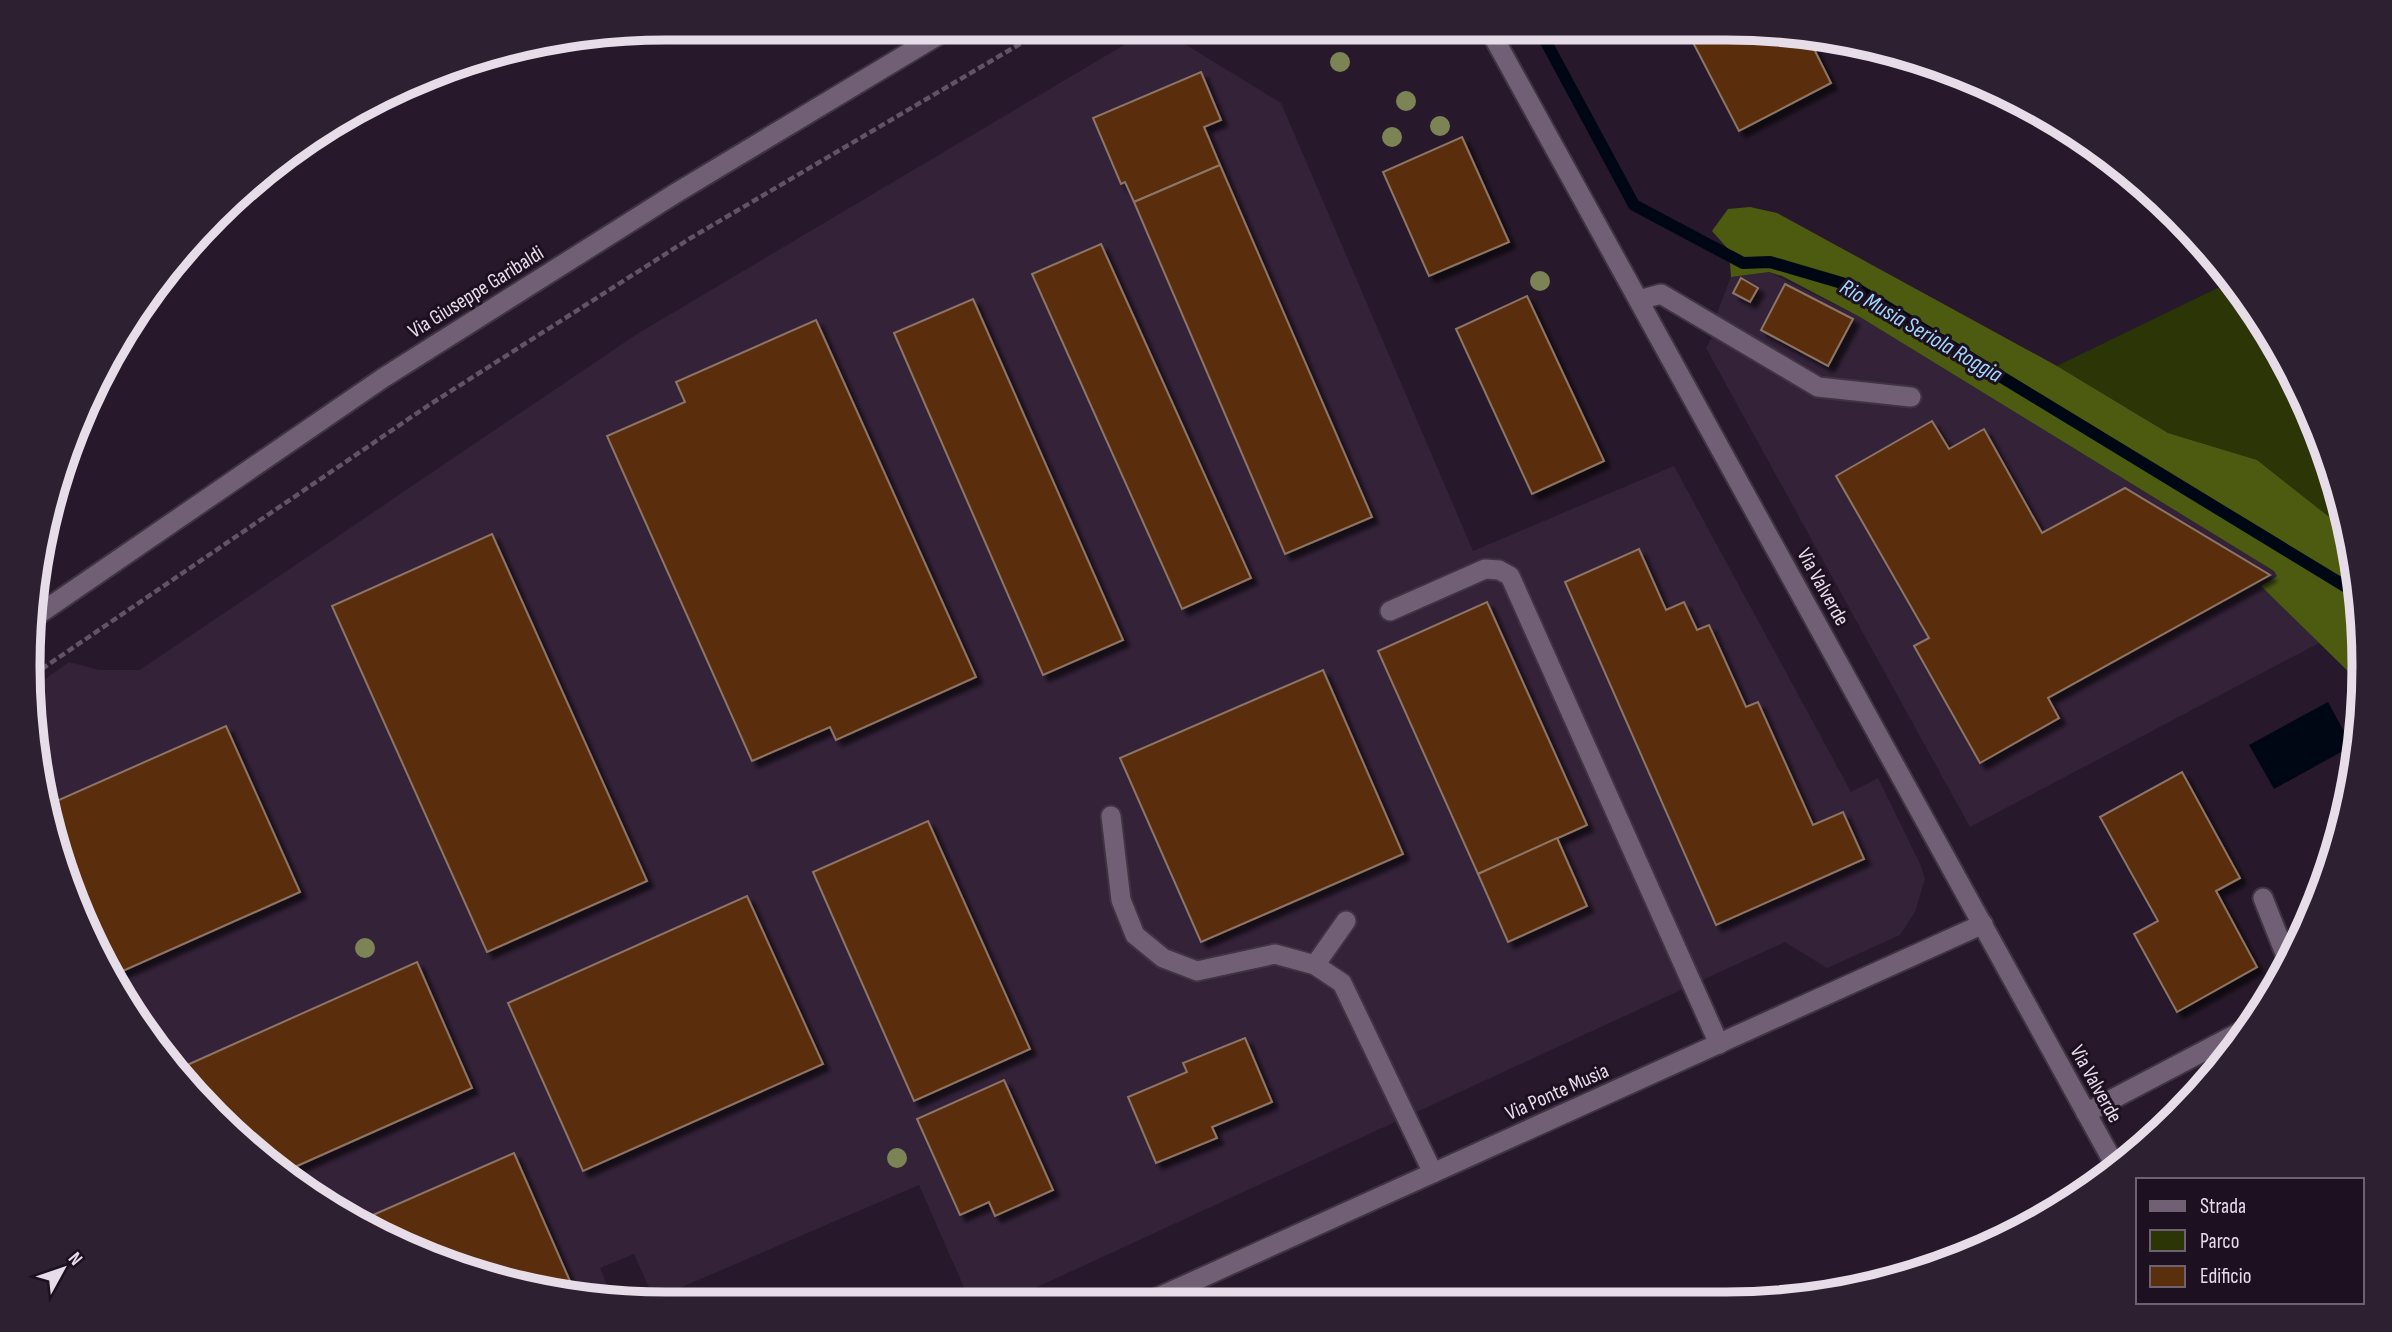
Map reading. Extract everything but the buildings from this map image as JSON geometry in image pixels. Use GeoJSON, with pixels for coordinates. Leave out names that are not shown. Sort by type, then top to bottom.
{"type":"FeatureCollection","features":[{"type":"Feature","properties":{"kind":"street","name":"Via Giuseppe Garibaldi"},"geometry":{"type":"LineString","coordinates":[[43,611],[383,378],[676,193],[930,40]]}},
{"type":"Feature","properties":{"kind":"street","name":"Via Valverde"},"geometry":{"type":"LineString","coordinates":[[1495,40],[2113,1157]]}},
{"type":"Feature","properties":{"kind":"street"},"geometry":{"type":"LineString","coordinates":[[1639,300],[1661,294],[1818,387],[1911,397]]}},
{"type":"Feature","properties":{"kind":"street"},"geometry":{"type":"LineString","coordinates":[[1390,611],[1485,569],[1499,569],[1510,576],[1719,1044]]}},
{"type":"Feature","properties":{"kind":"street"},"geometry":{"type":"LineString","coordinates":[[1111,816],[1121,900],[1135,935],[1163,958],[1197,971],[1275,954],[1315,965],[1342,983],[1433,1173]]}},
{"type":"Feature","properties":{"kind":"street"},"geometry":{"type":"LineString","coordinates":[[2263,898],[2283,950]]}},
{"type":"Feature","properties":{"kind":"street"},"geometry":{"type":"LineString","coordinates":[[1315,965],[1346,921]]}},
{"type":"Feature","properties":{"kind":"street","name":"Via Ponte Musia"},"geometry":{"type":"LineString","coordinates":[[1170,1292],[1983,924]]}},
{"type":"Feature","properties":{"kind":"street"},"geometry":{"type":"LineString","coordinates":[[2087,1113],[2228,1038]]}},
{"type":"Feature","properties":{"kind":"path"},"geometry":{"type":"LineString","coordinates":[[40,670],[429,405],[666,253],[1028,40]]}},
{"type":"Feature","properties":{"kind":"shaded area"},"geometry":{"type":"Polygon","coordinates":[[[1132,40],[1178,40],[1281,103],[1473,551],[1674,466],[1851,792],[1878,778],[1925,879],[1915,912],[1900,935],[1827,968],[1785,942],[1027,1292],[966,1292],[919,1185],[670,1292],[651,1291],[634,1254],[600,1268],[608,1288],[584,1286],[544,1280],[465,1259],[389,1227],[318,1186],[253,1136],[196,1079],[146,1014],[105,943],[73,867],[52,788],[41,682],[69,662],[99,670],[140,670],[637,334],[1132,40]]]}},
{"type":"Feature","properties":{"kind":"shaded area"},"geometry":{"type":"Polygon","coordinates":[[[1769,272],[1860,317],[2274,571],[2277,576],[2262,586],[2319,643],[1970,827],[1706,348],[1722,320],[1716,316],[1731,277],[1769,272]]]}},
{"type":"Feature","properties":{"kind":"shaded area"},"geometry":{"type":"Polygon","coordinates":[[[2328,702],[2347,737],[2346,749],[2274,789],[2249,745],[2328,702]]]}},
{"type":"Feature","properties":{"kind":"green space"},"geometry":{"type":"Polygon","coordinates":[[[1750,207],[1777,213],[2057,366],[2168,433],[2257,460],[2334,521],[2346,584],[2352,675],[2261,586],[2277,576],[2274,571],[1860,317],[1782,276],[1769,272],[1731,277],[1729,250],[1712,231],[1728,209],[1750,207]]]}},
{"type":"Feature","properties":{"kind":"green space"},"geometry":{"type":"Polygon","coordinates":[[[2222,286],[2268,353],[2287,389],[2319,465],[2334,521],[2257,460],[2168,433],[2057,366],[2222,286]]]}},
{"type":"Feature","properties":{"kind":"waterway","name":"Rio Musia Seriola Roggia"},"geometry":{"type":"LineString","coordinates":[[1545,40],[1634,205],[1743,263],[1770,262],[1852,286],[2346,587]]}}]}
